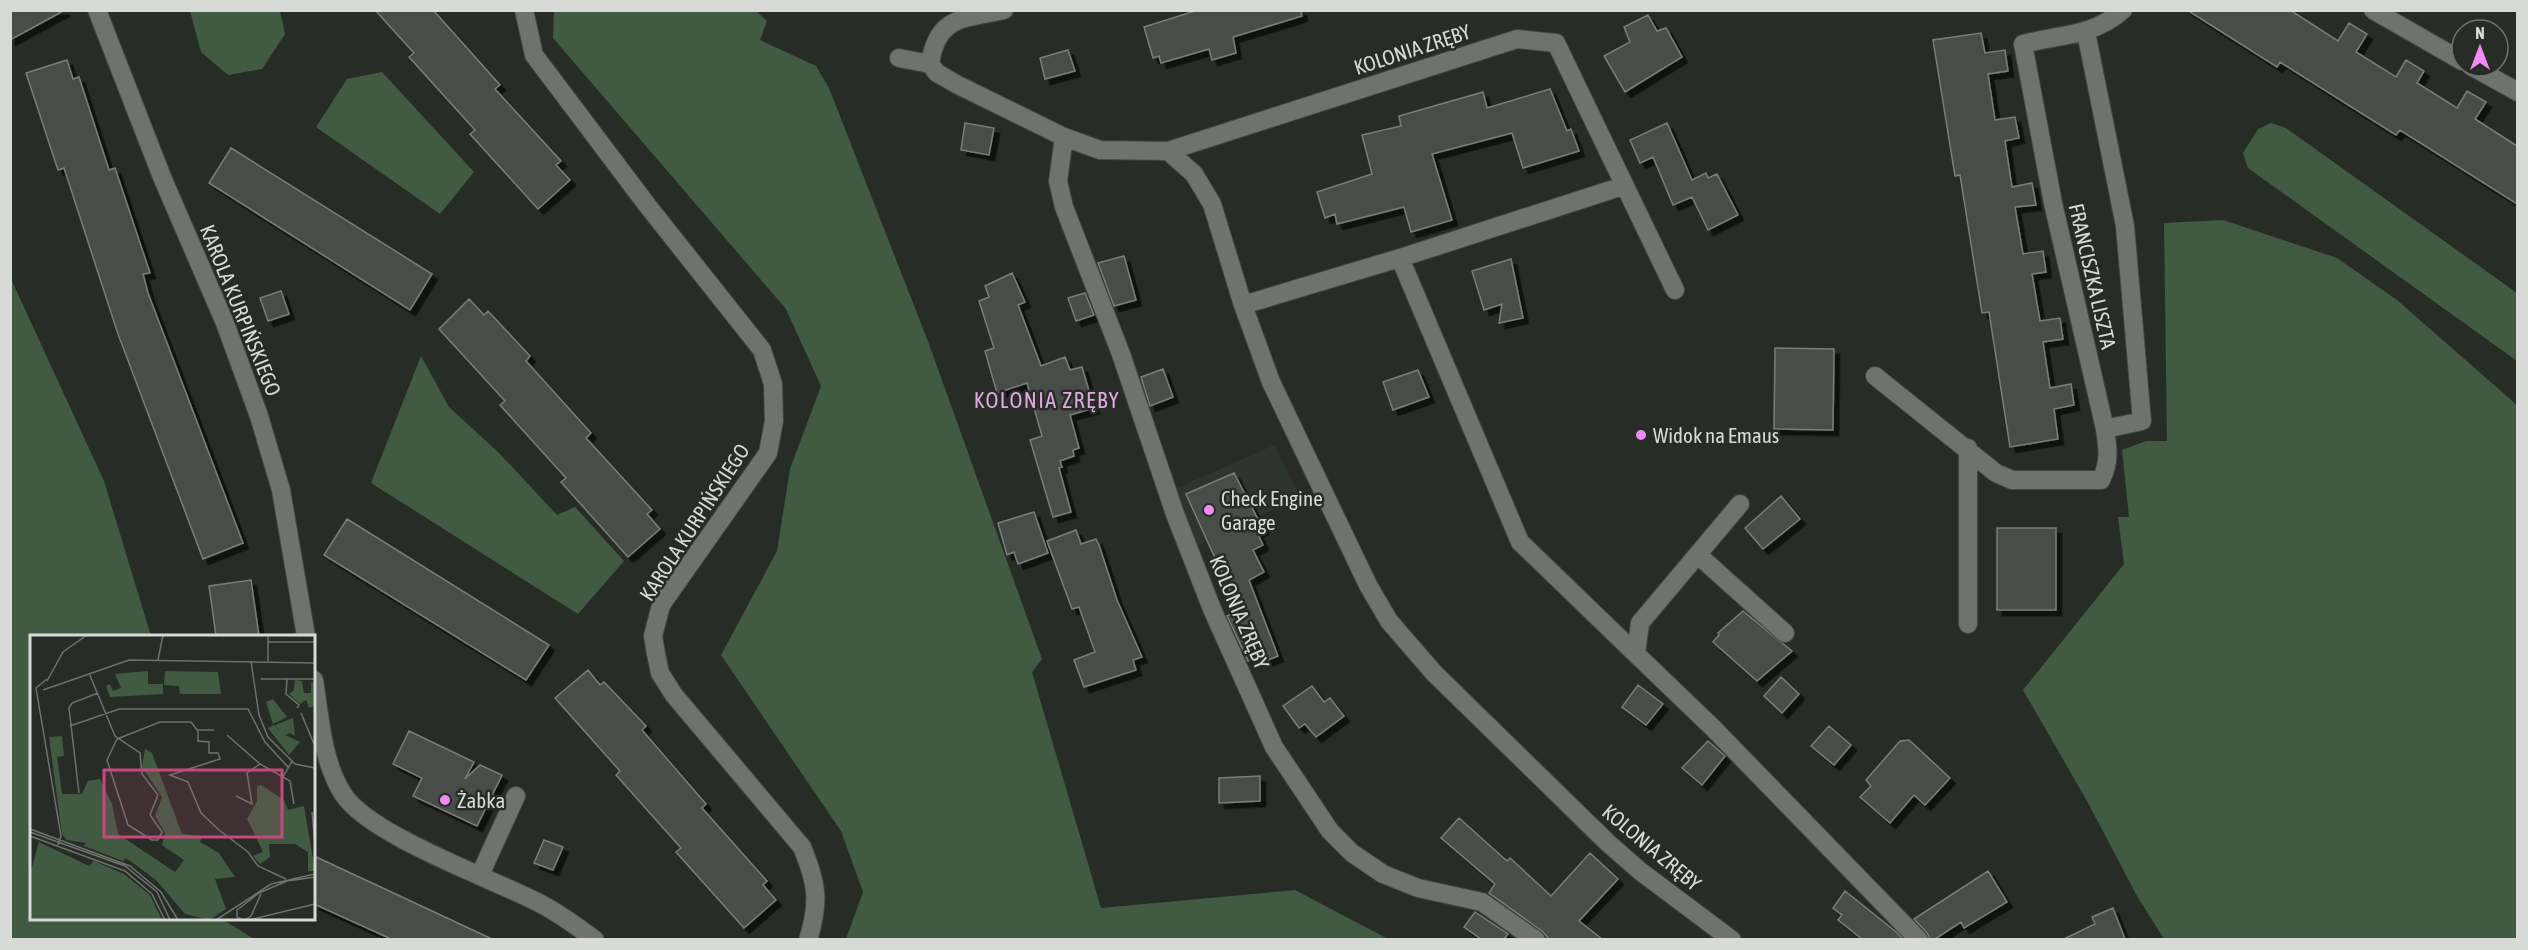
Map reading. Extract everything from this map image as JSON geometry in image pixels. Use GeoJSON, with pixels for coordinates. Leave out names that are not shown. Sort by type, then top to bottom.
{"type":"FeatureCollection","features":[{"type":"Feature","properties":{"kind":"street","name":"KAROLA KURPIŃSKIEGO"},"geometry":{"type":"LineString","coordinates":[[97,10],[162,177],[225,324],[259,416],[281,490],[306,635]]}},
{"type":"Feature","properties":{"kind":"street","name":"KAROLA KURPIŃSKIEGO"},"geometry":{"type":"LineString","coordinates":[[524,10],[534,56],[647,206],[762,350],[773,384],[774,421],[768,453],[661,605],[653,636],[660,673],[674,695],[802,847],[815,877],[817,898],[815,919],[808,939]]}},
{"type":"Feature","properties":{"kind":"street"},"geometry":{"type":"LineString","coordinates":[[930,64],[938,34],[949,24],[1004,10]]}},
{"type":"Feature","properties":{"kind":"street","name":"FRANCISZKA LISZTA"},"geometry":{"type":"LineString","coordinates":[[1875,376],[1968,448],[1996,473],[2012,480],[2101,480],[2107,468],[2109,454],[2055,212],[2023,44],[2086,33],[2107,24],[2123,10]]}},
{"type":"Feature","properties":{"kind":"street"},"geometry":{"type":"LineString","coordinates":[[2373,10],[2450,54]]}},
{"type":"Feature","properties":{"kind":"street"},"geometry":{"type":"LineString","coordinates":[[2086,33],[2125,226],[2142,421],[2104,429]]}},
{"type":"Feature","properties":{"kind":"street","name":"KOLONIA ZRĘBY"},"geometry":{"type":"LineString","coordinates":[[1536,939],[1482,902],[1418,888],[1383,873],[1352,853],[1330,831],[1274,747],[1212,609],[1175,514],[1121,354],[1064,207],[1058,181],[1064,137],[1100,150],[1168,151],[1517,39],[1556,43],[1675,290]]}},
{"type":"Feature","properties":{"kind":"street"},"geometry":{"type":"LineString","coordinates":[[899,58],[930,64],[937,74],[951,82],[1064,137]]}},
{"type":"Feature","properties":{"kind":"street"},"geometry":{"type":"LineString","coordinates":[[2492,78],[2517,92]]}},
{"type":"Feature","properties":{"kind":"street","name":"KOLONIA ZRĘBY"},"geometry":{"type":"LineString","coordinates":[[1168,151],[1194,174],[1212,204],[1243,305],[1271,382],[1368,585],[1389,621],[1434,673],[1608,843],[1640,871],[1732,939]]}},
{"type":"Feature","properties":{"kind":"street"},"geometry":{"type":"LineString","coordinates":[[1243,305],[1400,258],[1623,186]]}},
{"type":"Feature","properties":{"kind":"street"},"geometry":{"type":"LineString","coordinates":[[1400,258],[1520,542],[1713,728],[1919,939]]}},
{"type":"Feature","properties":{"kind":"street"},"geometry":{"type":"LineString","coordinates":[[1968,448],[1968,624]]}},
{"type":"Feature","properties":{"kind":"street"},"geometry":{"type":"LineString","coordinates":[[1636,654],[1640,624],[1740,504]]}},
{"type":"Feature","properties":{"kind":"street"},"geometry":{"type":"LineString","coordinates":[[1698,555],[1785,633]]}},
{"type":"Feature","properties":{"kind":"street"},"geometry":{"type":"LineString","coordinates":[[315,685],[329,762],[344,796],[360,812],[404,840],[542,904],[594,939]]}},
{"type":"Feature","properties":{"kind":"street"},"geometry":{"type":"LineString","coordinates":[[480,875],[516,796]]}},
{"type":"Feature","properties":{"kind":"shaded area"},"geometry":{"type":"Polygon","coordinates":[[[1274,445],[1300,497],[1196,546],[1175,489],[1274,445]]]}},
{"type":"Feature","properties":{"kind":"green space"},"geometry":{"type":"Polygon","coordinates":[[[190,11],[280,11],[285,34],[262,69],[228,75],[201,52],[190,11]]]}},
{"type":"Feature","properties":{"kind":"green space"},"geometry":{"type":"Polygon","coordinates":[[[554,11],[756,11],[767,21],[760,40],[816,66],[829,88],[929,344],[1042,659],[1032,672],[1101,908],[1295,890],[1388,939],[846,939],[863,892],[841,831],[721,655],[777,551],[790,469],[821,386],[786,309],[553,38],[554,11]]]}},
{"type":"Feature","properties":{"kind":"green space"},"geometry":{"type":"Polygon","coordinates":[[[382,72],[474,172],[440,214],[316,127],[347,79],[382,72]]]}},
{"type":"Feature","properties":{"kind":"green space"},"geometry":{"type":"Polygon","coordinates":[[[2271,123],[2286,128],[2517,293],[2517,361],[2248,168],[2243,153],[2258,129],[2271,123]]]}},
{"type":"Feature","properties":{"kind":"green space"},"geometry":{"type":"Polygon","coordinates":[[[2223,220],[2337,258],[2397,300],[2517,405],[2517,939],[2164,939],[2137,896],[2087,801],[2023,690],[2124,564],[2118,517],[2129,517],[2122,450],[2146,441],[2167,441],[2164,223],[2223,220]]]}},
{"type":"Feature","properties":{"kind":"green space"},"geometry":{"type":"Polygon","coordinates":[[[11,279],[104,481],[151,635],[30,635],[30,920],[224,920],[254,939],[11,939],[11,279]]]}},
{"type":"Feature","properties":{"kind":"green space"},"geometry":{"type":"Polygon","coordinates":[[[421,356],[449,407],[499,453],[557,515],[575,507],[624,561],[578,614],[371,483],[421,356]]]}},
{"type":"Feature","properties":{"kind":"building"},"geometry":{"type":"Polygon","coordinates":[[[10,10],[65,10],[10,40],[10,10]]]}},
{"type":"Feature","properties":{"kind":"building"},"geometry":{"type":"Polygon","coordinates":[[[375,10],[433,10],[500,85],[495,89],[561,161],[556,165],[570,180],[538,209],[470,134],[475,130],[409,57],[414,53],[375,10]]]}},
{"type":"Feature","properties":{"kind":"building"},"geometry":{"type":"Polygon","coordinates":[[[1198,10],[1301,10],[1302,16],[1233,37],[1236,53],[1212,60],[1209,49],[1161,63],[1159,56],[1153,58],[1144,27],[1198,10]]]}},
{"type":"Feature","properties":{"kind":"building"},"geometry":{"type":"Polygon","coordinates":[[[2187,10],[2290,10],[2338,41],[2349,23],[2367,34],[2356,52],[2396,77],[2406,60],[2424,71],[2417,83],[2457,108],[2467,91],[2486,102],[2475,119],[2517,146],[2517,204],[2400,130],[2396,135],[2280,62],[2277,67],[2187,10]]]}},
{"type":"Feature","properties":{"kind":"building"},"geometry":{"type":"Polygon","coordinates":[[[1648,15],[1657,31],[1666,28],[1682,57],[1625,92],[1604,56],[1630,42],[1624,27],[1648,15]]]}},
{"type":"Feature","properties":{"kind":"building"},"geometry":{"type":"Polygon","coordinates":[[[1981,33],[1985,53],[2005,50],[2008,71],[1988,74],[1995,120],[2015,117],[2019,138],[2005,141],[2012,187],[2032,183],[2036,205],[2015,207],[2023,254],[2043,251],[2046,272],[2032,274],[2040,321],[2060,318],[2063,339],[2043,342],[2050,388],[2071,384],[2074,405],[2054,409],[2058,439],[2010,447],[1989,312],[1982,313],[1960,175],[1955,176],[1933,40],[1981,33]]]}},
{"type":"Feature","properties":{"kind":"building"},"geometry":{"type":"Polygon","coordinates":[[[1068,50],[1075,71],[1045,79],[1040,58],[1068,50]]]}},
{"type":"Feature","properties":{"kind":"building"},"geometry":{"type":"Polygon","coordinates":[[[67,60],[73,79],[79,77],[109,170],[115,168],[150,273],[143,274],[148,293],[243,543],[203,559],[118,334],[64,168],[58,170],[26,73],[67,60]]]}},
{"type":"Feature","properties":{"kind":"building"},"geometry":{"type":"Polygon","coordinates":[[[1550,89],[1567,131],[1571,129],[1579,151],[1523,168],[1512,133],[1432,154],[1452,220],[1411,232],[1404,207],[1337,224],[1335,214],[1325,218],[1317,192],[1372,174],[1362,135],[1401,126],[1399,116],[1483,92],[1487,108],[1550,89]]]}},
{"type":"Feature","properties":{"kind":"building"},"geometry":{"type":"Polygon","coordinates":[[[965,123],[994,128],[989,155],[961,150],[965,123]]]}},
{"type":"Feature","properties":{"kind":"building"},"geometry":{"type":"Polygon","coordinates":[[[1667,123],[1692,180],[1706,173],[1708,178],[1717,174],[1738,215],[1708,230],[1692,197],[1673,205],[1653,157],[1640,163],[1630,140],[1667,123]]]}},
{"type":"Feature","properties":{"kind":"building"},"geometry":{"type":"Polygon","coordinates":[[[231,148],[432,274],[410,310],[209,183],[231,148]]]}},
{"type":"Feature","properties":{"kind":"building"},"geometry":{"type":"Polygon","coordinates":[[[1124,256],[1136,300],[1114,306],[1098,263],[1124,256]]]}},
{"type":"Feature","properties":{"kind":"building"},"geometry":{"type":"Polygon","coordinates":[[[1511,259],[1523,318],[1499,323],[1502,304],[1484,310],[1472,271],[1511,259]]]}},
{"type":"Feature","properties":{"kind":"building"},"geometry":{"type":"Polygon","coordinates":[[[1012,273],[1025,302],[1018,305],[1041,366],[1065,357],[1070,370],[1082,367],[1094,408],[1070,415],[1079,448],[1073,450],[1074,456],[1060,461],[1062,467],[1059,468],[1071,512],[1053,517],[1030,440],[1042,436],[1027,383],[997,393],[985,351],[994,348],[979,301],[989,297],[985,286],[1012,273]]]}},
{"type":"Feature","properties":{"kind":"building"},"geometry":{"type":"Polygon","coordinates":[[[281,291],[289,314],[268,321],[260,298],[281,291]]]}},
{"type":"Feature","properties":{"kind":"building"},"geometry":{"type":"Polygon","coordinates":[[[1085,293],[1094,315],[1076,321],[1068,298],[1085,293]]]}},
{"type":"Feature","properties":{"kind":"building"},"geometry":{"type":"Polygon","coordinates":[[[469,299],[484,315],[488,311],[530,356],[526,361],[591,433],[586,438],[652,510],[647,514],[660,529],[628,557],[561,482],[566,478],[500,405],[505,401],[439,329],[469,299]]]}},
{"type":"Feature","properties":{"kind":"building"},"geometry":{"type":"Polygon","coordinates":[[[1775,348],[1834,349],[1833,430],[1774,429],[1775,348]]]}},
{"type":"Feature","properties":{"kind":"building"},"geometry":{"type":"Polygon","coordinates":[[[1163,369],[1173,397],[1150,406],[1141,377],[1163,369]]]}},
{"type":"Feature","properties":{"kind":"building"},"geometry":{"type":"Polygon","coordinates":[[[1418,370],[1429,397],[1393,410],[1383,382],[1418,370]]]}},
{"type":"Feature","properties":{"kind":"building"},"geometry":{"type":"Polygon","coordinates":[[[1234,473],[1263,529],[1257,532],[1263,545],[1253,550],[1264,572],[1249,580],[1278,656],[1263,662],[1260,655],[1248,661],[1227,616],[1239,611],[1186,494],[1234,473]]]}},
{"type":"Feature","properties":{"kind":"building"},"geometry":{"type":"Polygon","coordinates":[[[1781,496],[1800,519],[1763,549],[1745,528],[1781,496]]]}},
{"type":"Feature","properties":{"kind":"building"},"geometry":{"type":"Polygon","coordinates":[[[1034,512],[1048,553],[1018,564],[1014,552],[1007,555],[998,523],[1034,512]]]}},
{"type":"Feature","properties":{"kind":"building"},"geometry":{"type":"Polygon","coordinates":[[[347,519],[549,645],[526,680],[324,555],[347,519]]]}},
{"type":"Feature","properties":{"kind":"building"},"geometry":{"type":"Polygon","coordinates":[[[1997,528],[2056,528],[2056,610],[1997,610],[1997,528]]]}},
{"type":"Feature","properties":{"kind":"building"},"geometry":{"type":"Polygon","coordinates":[[[1076,530],[1081,544],[1096,539],[1117,600],[1142,657],[1133,660],[1136,670],[1084,687],[1074,660],[1095,652],[1079,607],[1072,609],[1047,541],[1076,530]]]}},
{"type":"Feature","properties":{"kind":"building"},"geometry":{"type":"Polygon","coordinates":[[[251,580],[259,635],[216,635],[209,586],[251,580]]]}},
{"type":"Feature","properties":{"kind":"building"},"geometry":{"type":"Polygon","coordinates":[[[1743,611],[1792,651],[1757,681],[1713,642],[1719,635],[1718,633],[1743,611]]]}},
{"type":"Feature","properties":{"kind":"building"},"geometry":{"type":"Polygon","coordinates":[[[588,670],[600,685],[604,682],[646,726],[642,730],[706,804],[702,808],[767,881],[763,885],[776,900],[744,928],[676,852],[681,848],[616,775],[620,771],[555,698],[588,670]]]}},
{"type":"Feature","properties":{"kind":"building"},"geometry":{"type":"Polygon","coordinates":[[[1781,677],[1799,694],[1782,713],[1764,696],[1781,677]]]}},
{"type":"Feature","properties":{"kind":"building"},"geometry":{"type":"Polygon","coordinates":[[[1638,685],[1663,704],[1646,725],[1622,707],[1638,685]]]}},
{"type":"Feature","properties":{"kind":"building"},"geometry":{"type":"Polygon","coordinates":[[[1312,686],[1324,702],[1330,698],[1344,716],[1316,737],[1305,724],[1299,728],[1283,706],[1312,686]]]}},
{"type":"Feature","properties":{"kind":"building"},"geometry":{"type":"Polygon","coordinates":[[[1829,726],[1851,745],[1834,765],[1811,746],[1829,726]]]}},
{"type":"Feature","properties":{"kind":"building"},"geometry":{"type":"Polygon","coordinates":[[[409,731],[474,762],[465,779],[480,765],[502,775],[477,826],[413,796],[422,778],[393,764],[409,731]]]}},
{"type":"Feature","properties":{"kind":"building"},"geometry":{"type":"Polygon","coordinates":[[[1909,740],[1950,778],[1925,805],[1914,795],[1890,823],[1860,797],[1871,786],[1866,780],[1900,741],[1909,740]]]}},
{"type":"Feature","properties":{"kind":"building"},"geometry":{"type":"Polygon","coordinates":[[[1708,741],[1725,756],[1702,785],[1682,768],[1708,741]]]}},
{"type":"Feature","properties":{"kind":"building"},"geometry":{"type":"Polygon","coordinates":[[[1260,776],[1260,801],[1219,803],[1219,778],[1260,776]]]}},
{"type":"Feature","properties":{"kind":"building"},"geometry":{"type":"Polygon","coordinates":[[[1459,818],[1507,861],[1510,858],[1551,896],[1590,853],[1618,879],[1579,921],[1602,939],[1549,939],[1542,931],[1489,893],[1495,884],[1441,838],[1459,818]]]}},
{"type":"Feature","properties":{"kind":"building"},"geometry":{"type":"Polygon","coordinates":[[[544,840],[563,847],[553,870],[534,863],[544,840]]]}},
{"type":"Feature","properties":{"kind":"building"},"geometry":{"type":"Polygon","coordinates":[[[315,856],[492,939],[391,939],[315,904],[315,856]]]}},
{"type":"Feature","properties":{"kind":"building"},"geometry":{"type":"Polygon","coordinates":[[[1988,871],[2007,902],[1964,928],[1961,922],[1935,939],[1930,939],[1914,919],[1988,871]]]}},
{"type":"Feature","properties":{"kind":"building"},"geometry":{"type":"Polygon","coordinates":[[[1845,891],[1903,939],[1862,939],[1838,920],[1842,915],[1833,908],[1845,891]]]}},
{"type":"Feature","properties":{"kind":"building"},"geometry":{"type":"Polygon","coordinates":[[[2113,908],[2125,939],[2064,939],[2095,924],[2092,917],[2113,908]]]}},
{"type":"Feature","properties":{"kind":"building"},"geometry":{"type":"Polygon","coordinates":[[[1475,912],[1508,934],[1504,939],[1481,939],[1464,927],[1475,912]]]}},
{"type":"Feature","properties":{"kind":"place","name":"Widok na Emaus"},"geometry":{"type":"Point","coordinates":[1641,435]}},
{"type":"Feature","properties":{"kind":"place","name":"Check Engine Garage"},"geometry":{"type":"Point","coordinates":[1209,510]}},
{"type":"Feature","properties":{"kind":"place","name":"Żabka"},"geometry":{"type":"Point","coordinates":[445,800]}},
{"type":"Feature","properties":{"kind":"district","name":"KOLONIA ZRĘBY"},"geometry":{"type":"Point","coordinates":[1047,400]}}]}
